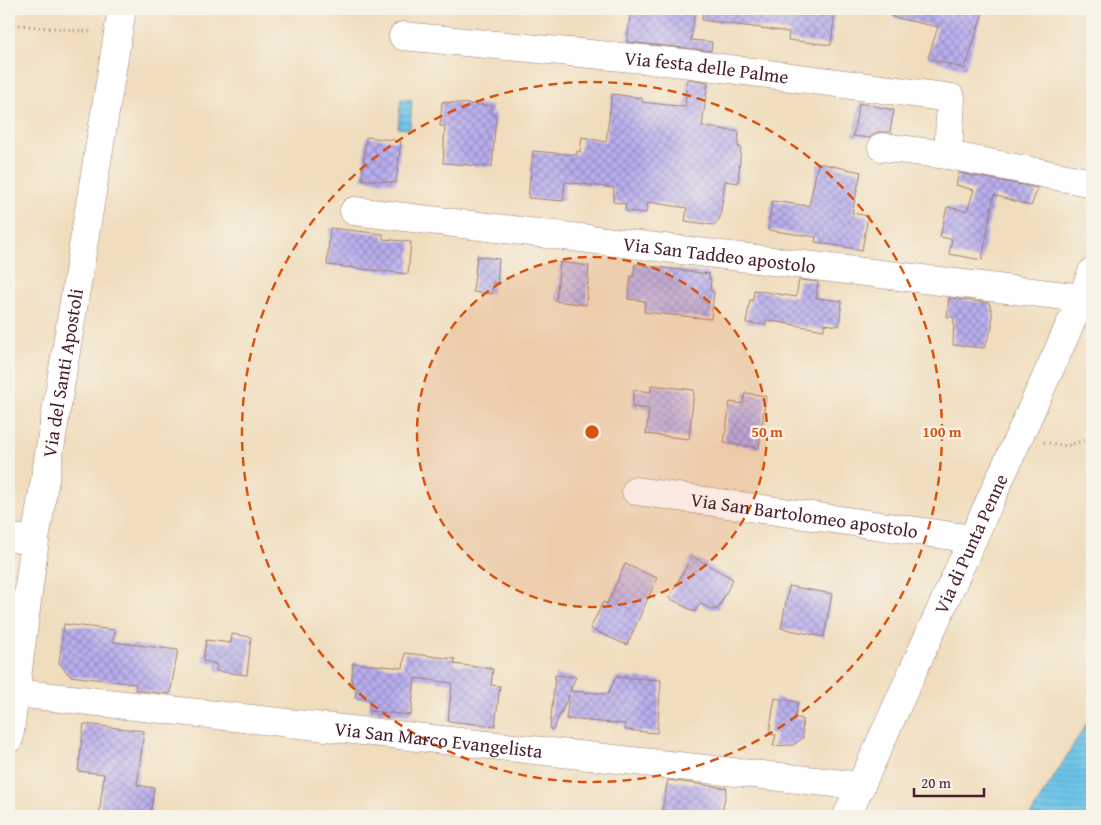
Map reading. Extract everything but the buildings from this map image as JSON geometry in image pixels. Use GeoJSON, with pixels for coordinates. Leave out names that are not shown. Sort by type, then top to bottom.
{"type":"FeatureCollection","features":[{"type":"Feature","properties":{"kind":"street","name":"Via del Santi Apostoli"},"geometry":{"type":"LineString","coordinates":[[9,739],[16,693],[22,539],[120,22]]}},
{"type":"Feature","properties":{"kind":"street","name":"Via festa delle Palme"},"geometry":{"type":"LineString","coordinates":[[403,36],[684,63],[951,98],[948,155]]}},
{"type":"Feature","properties":{"kind":"street"},"geometry":{"type":"LineString","coordinates":[[882,147],[948,155],[1092,183]]}},
{"type":"Feature","properties":{"kind":"street","name":"Via San Taddeo apostolo"},"geometry":{"type":"LineString","coordinates":[[354,211],[1082,298]]}},
{"type":"Feature","properties":{"kind":"street","name":"Via di Punta Penne"},"geometry":{"type":"LineString","coordinates":[[847,816],[1082,298],[1092,272]]}},
{"type":"Feature","properties":{"kind":"street","name":"Via San Bartolomeo apostolo"},"geometry":{"type":"LineString","coordinates":[[636,491],[973,539]]}},
{"type":"Feature","properties":{"kind":"street","name":"Via San Marco Evangelista"},"geometry":{"type":"LineString","coordinates":[[16,693],[861,786]]}},
{"type":"Feature","properties":{"kind":"path"},"geometry":{"type":"LineString","coordinates":[[9,24],[120,22]]}},
{"type":"Feature","properties":{"kind":"path"},"geometry":{"type":"LineString","coordinates":[[1018,439],[1066,446],[1092,438]]}},
{"type":"Feature","properties":{"kind":"water"},"geometry":{"type":"Polygon","coordinates":[[[401,99],[412,100],[410,129],[398,128],[401,99]]]}},
{"type":"Feature","properties":{"kind":"water"},"geometry":{"type":"Polygon","coordinates":[[[1092,715],[1092,816],[1030,816],[1092,715]]]}}]}
